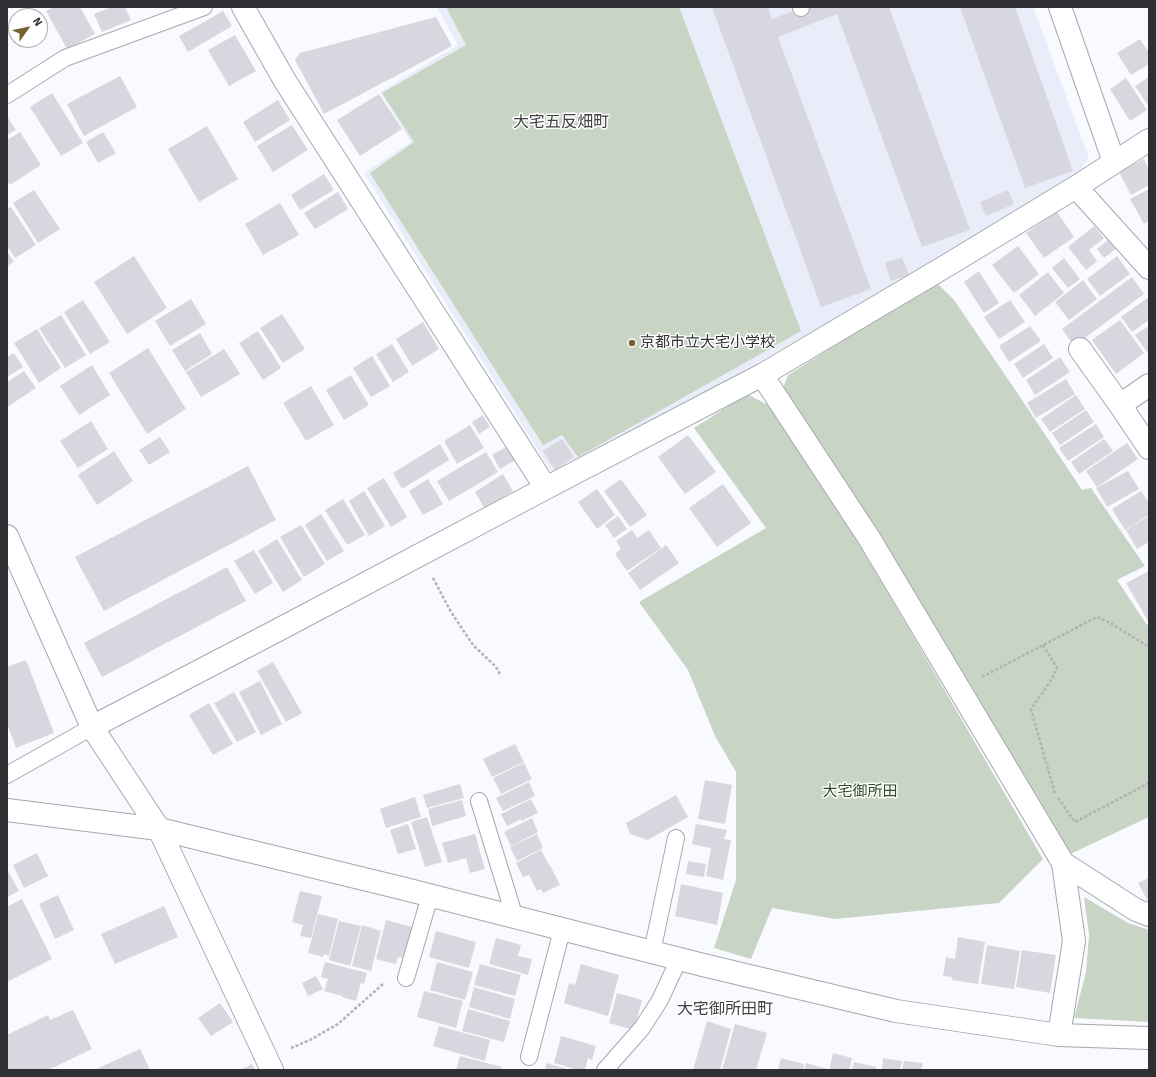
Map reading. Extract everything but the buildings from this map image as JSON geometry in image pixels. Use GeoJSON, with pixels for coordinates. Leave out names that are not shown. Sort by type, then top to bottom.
{"type":"FeatureCollection","features":[{"type":"Feature","properties":{"kind":"street"},"geometry":{"type":"LineString","coordinates":[[243,7],[285,81],[546,488]]}},
{"type":"Feature","properties":{"kind":"street"},"geometry":{"type":"LineString","coordinates":[[1060,7],[1114,162]]}},
{"type":"Feature","properties":{"kind":"street"},"geometry":{"type":"LineString","coordinates":[[92,727],[762,375],[951,263],[1076,187],[1149,140]]}},
{"type":"Feature","properties":{"kind":"street"},"geometry":{"type":"LineString","coordinates":[[1076,187],[1149,268]]}},
{"type":"Feature","properties":{"kind":"street"},"geometry":{"type":"LineString","coordinates":[[1080,350],[1149,448]]}},
{"type":"Feature","properties":{"kind":"street"},"geometry":{"type":"LineString","coordinates":[[762,375],[868,538],[1063,863],[1074,941],[1059,1035]]}},
{"type":"Feature","properties":{"kind":"street"},"geometry":{"type":"LineString","coordinates":[[1120,405],[1149,385]]}},
{"type":"Feature","properties":{"kind":"street"},"geometry":{"type":"LineString","coordinates":[[7,536],[92,727],[159,829],[270,1065]]}},
{"type":"Feature","properties":{"kind":"street"},"geometry":{"type":"LineString","coordinates":[[7,810],[159,829],[679,959],[896,1011],[1059,1035],[1149,1038]]}},
{"type":"Feature","properties":{"kind":"street"},"geometry":{"type":"LineString","coordinates":[[1063,863],[1136,910],[1149,915]]}},
{"type":"Feature","properties":{"kind":"lane"},"geometry":{"type":"LineString","coordinates":[[7,95],[65,58],[204,7]]}},
{"type":"Feature","properties":{"kind":"lane"},"geometry":{"type":"LineString","coordinates":[[7,775],[92,727]]}},
{"type":"Feature","properties":{"kind":"lane"},"geometry":{"type":"LineString","coordinates":[[479,801],[515,918]]}},
{"type":"Feature","properties":{"kind":"lane"},"geometry":{"type":"LineString","coordinates":[[652,952],[676,838]]}},
{"type":"Feature","properties":{"kind":"lane"},"geometry":{"type":"LineString","coordinates":[[406,978],[430,896]]}},
{"type":"Feature","properties":{"kind":"lane"},"geometry":{"type":"LineString","coordinates":[[529,1057],[562,930]]}},
{"type":"Feature","properties":{"kind":"lane"},"geometry":{"type":"LineString","coordinates":[[605,1070],[642,1028],[660,1000],[679,959]]}},
{"type":"Feature","properties":{"kind":"path"},"geometry":{"type":"LineString","coordinates":[[420,554],[451,612],[473,645],[496,667],[500,674]]}},
{"type":"Feature","properties":{"kind":"path"},"geometry":{"type":"LineString","coordinates":[[959,689],[1097,618],[1112,624],[1149,647]]}},
{"type":"Feature","properties":{"kind":"path"},"geometry":{"type":"LineString","coordinates":[[1043,645],[1057,668],[1050,682],[1032,709],[1055,793],[1075,822],[1149,783]]}},
{"type":"Feature","properties":{"kind":"path"},"geometry":{"type":"LineString","coordinates":[[270,1065],[338,1024],[392,975],[406,978]]}},
{"type":"Feature","properties":{"kind":"shaded area","name":"京都市立大宅小学校"},"geometry":{"type":"Polygon","coordinates":[[[437,7],[1033,7],[1089,158],[1077,175],[1018,214],[566,472],[552,472],[364,173],[411,142],[380,92],[458,45],[437,7]]]}},
{"type":"Feature","properties":{"kind":"green space"},"geometry":{"type":"Polygon","coordinates":[[[446,7],[679,7],[801,331],[578,457],[562,435],[543,445],[370,173],[414,142],[382,93],[466,45],[446,7]]]}},
{"type":"Feature","properties":{"kind":"green space"},"geometry":{"type":"Polygon","coordinates":[[[936,282],[954,300],[1082,490],[1091,488],[1145,566],[1117,580],[1147,625],[1149,624],[1149,817],[1066,856],[959,666],[851,490],[783,388],[788,375],[936,282]]]}},
{"type":"Feature","properties":{"kind":"green space","name":"大宅御所田"},"geometry":{"type":"Polygon","coordinates":[[[747,394],[770,406],[833,501],[1043,859],[999,903],[835,919],[772,908],[751,959],[714,948],[736,880],[736,772],[715,736],[688,670],[639,602],[766,528],[694,428],[747,394]]]}},
{"type":"Feature","properties":{"kind":"green space"},"geometry":{"type":"Polygon","coordinates":[[[1084,897],[1128,923],[1149,930],[1149,1022],[1074,1018],[1086,972],[1089,935],[1084,897]]]}},
{"type":"Feature","properties":{"kind":"place","name":"京都市立大宅小学校"},"geometry":{"type":"Point","coordinates":[632,343]}},
{"type":"Feature","properties":{"kind":"district","name":"大宅五反畑町"},"geometry":{"type":"Point","coordinates":[561,123]}},
{"type":"Feature","properties":{"kind":"district","name":"大宅御所田町"},"geometry":{"type":"Point","coordinates":[725,1010]}}]}
